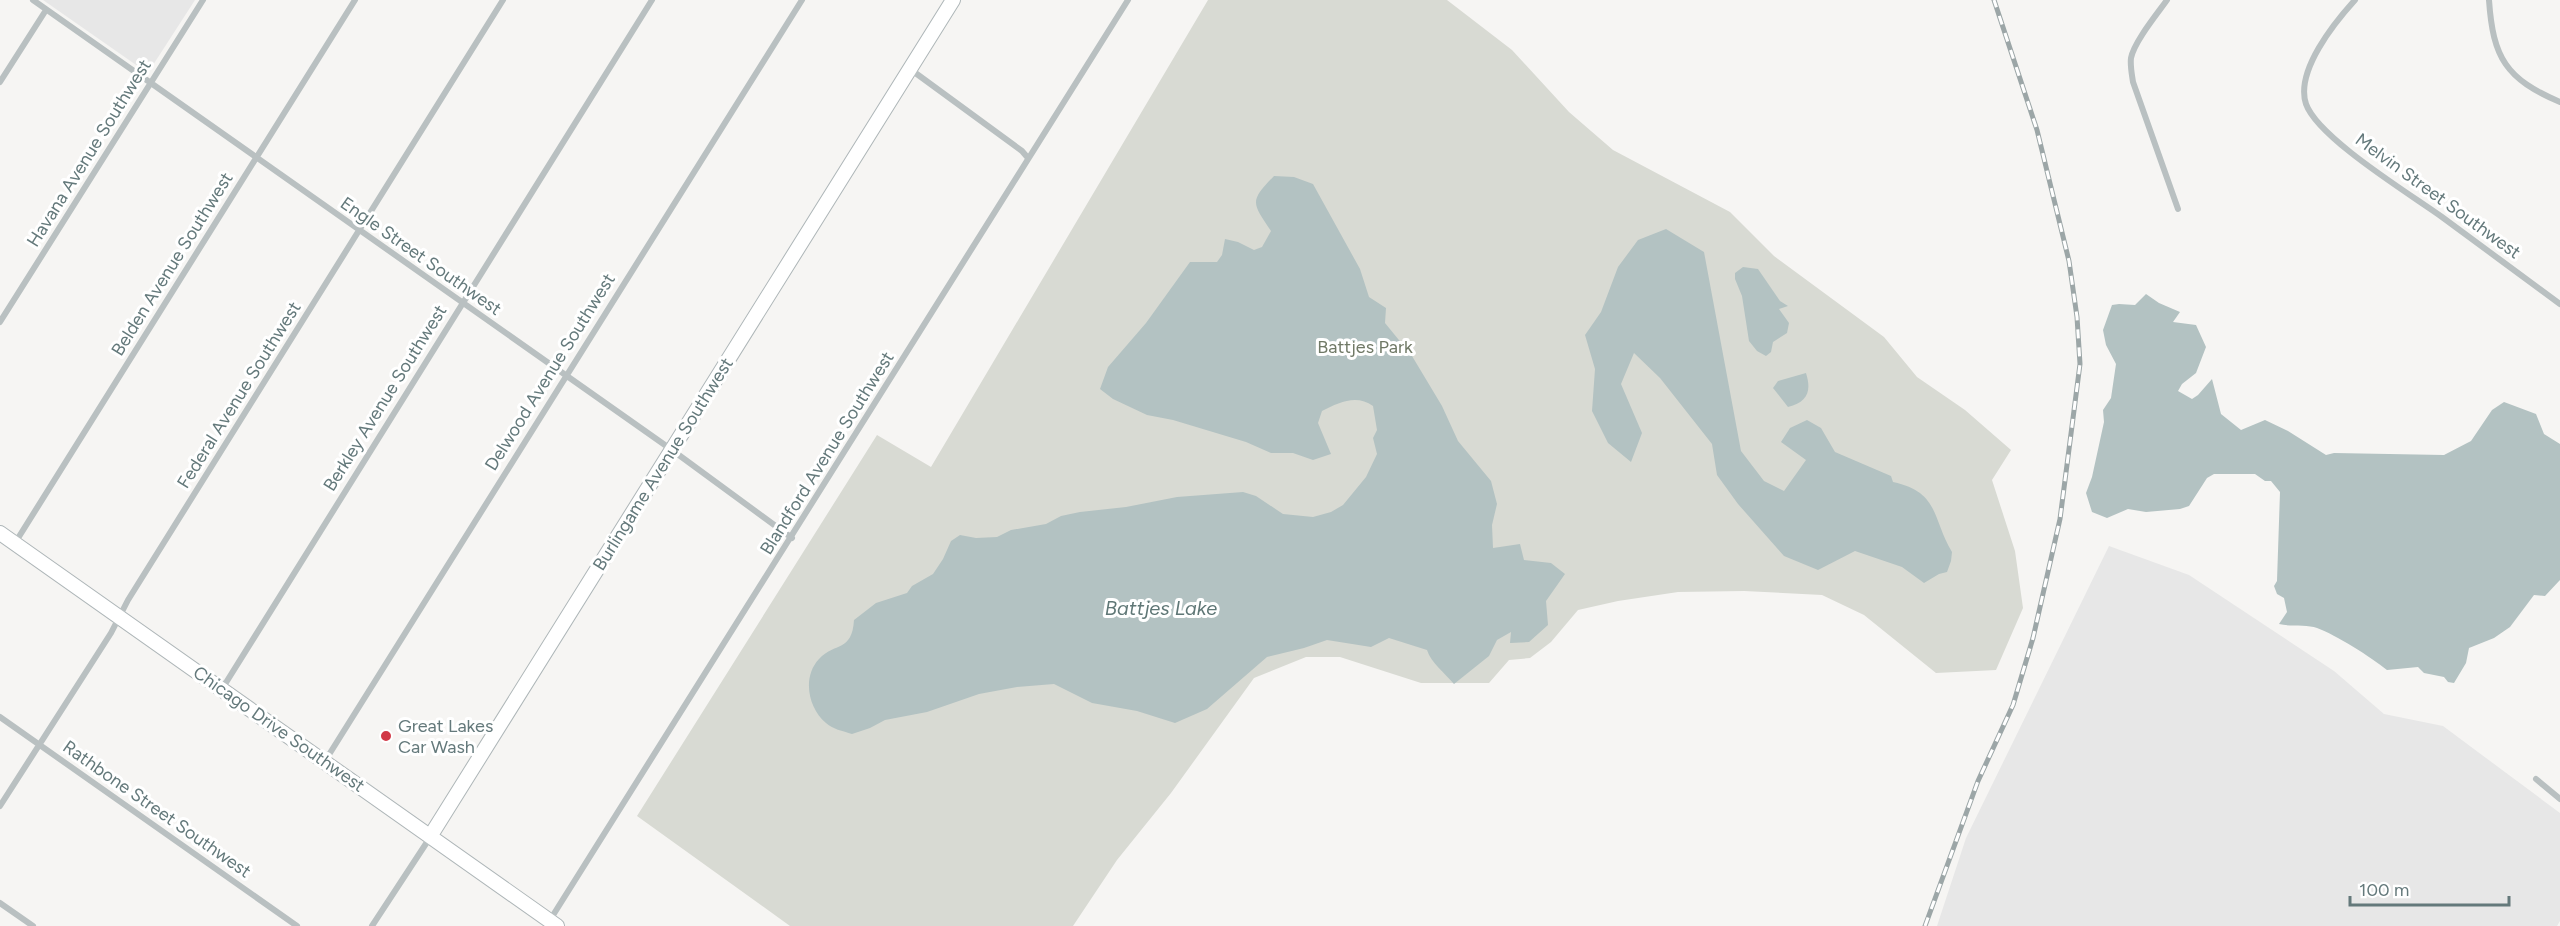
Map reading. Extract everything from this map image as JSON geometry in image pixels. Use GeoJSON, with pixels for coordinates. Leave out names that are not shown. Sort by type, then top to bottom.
{"type":"FeatureCollection","features":[{"type":"Feature","properties":{"kind":"street","name":"Engle Street Southwest"},"geometry":{"type":"LineString","coordinates":[[33,0],[672,450],[792,538]]}},
{"type":"Feature","properties":{"kind":"street","name":"Havana Avenue Southwest"},"geometry":{"type":"LineString","coordinates":[[0,322],[202,0]]}},
{"type":"Feature","properties":{"kind":"street","name":"Belden Avenue Southwest"},"geometry":{"type":"LineString","coordinates":[[15,544],[355,0]]}},
{"type":"Feature","properties":{"kind":"street","name":"Federal Avenue Southwest"},"geometry":{"type":"LineString","coordinates":[[0,806],[111,633],[128,600],[503,0]]}},
{"type":"Feature","properties":{"kind":"street","name":"Berkley Avenue Southwest"},"geometry":{"type":"LineString","coordinates":[[221,689],[652,0]]}},
{"type":"Feature","properties":{"kind":"street","name":"Delwood Avenue Southwest"},"geometry":{"type":"LineString","coordinates":[[325,761],[802,0]]}},
{"type":"Feature","properties":{"kind":"street","name":"Burlingame Avenue Southwest"},"geometry":{"type":"LineString","coordinates":[[372,926],[431,836],[952,0]]}},
{"type":"Feature","properties":{"kind":"street","name":"Blandford Avenue Southwest"},"geometry":{"type":"LineString","coordinates":[[554,923],[1128,0]]}},
{"type":"Feature","properties":{"kind":"street","name":"Melvin Street Southwest"},"geometry":{"type":"LineString","coordinates":[[2355,0],[2339,18],[2310,66],[2305,87],[2306,104],[2319,124],[2351,152],[2560,304]]}},
{"type":"Feature","properties":{"kind":"street"},"geometry":{"type":"LineString","coordinates":[[2488,0],[2491,29],[2500,55],[2527,87],[2560,102]]}},
{"type":"Feature","properties":{"kind":"street"},"geometry":{"type":"LineString","coordinates":[[2164,3],[2136,45],[2131,57],[2131,67],[2133,82],[2178,209]]}},
{"type":"Feature","properties":{"kind":"street"},"geometry":{"type":"LineString","coordinates":[[0,82],[46,9]]}},
{"type":"Feature","properties":{"kind":"street"},"geometry":{"type":"LineString","coordinates":[[910,69],[1022,151],[1028,158]]}},
{"type":"Feature","properties":{"kind":"street","name":"Chicago Drive Southwest"},"geometry":{"type":"LineString","coordinates":[[0,533],[554,923]]}},
{"type":"Feature","properties":{"kind":"street","name":"Rathbone Street Southwest"},"geometry":{"type":"LineString","coordinates":[[0,717],[297,926]]}},
{"type":"Feature","properties":{"kind":"street"},"geometry":{"type":"LineString","coordinates":[[2536,779],[2560,799]]}},
{"type":"Feature","properties":{"kind":"street"},"geometry":{"type":"LineString","coordinates":[[0,903],[33,926]]}},
{"type":"Feature","properties":{"kind":"shaded area"},"geometry":{"type":"Polygon","coordinates":[[[43,0],[195,0],[153,65],[139,67],[43,0]]]}},
{"type":"Feature","properties":{"kind":"shaded area"},"geometry":{"type":"Polygon","coordinates":[[[2109,546],[2189,575],[2334,671],[2384,714],[2443,726],[2560,813],[2560,921],[2557,926],[1937,926],[1966,838],[2109,546]]]}},
{"type":"Feature","properties":{"kind":"green space","name":"Battjes Park"},"geometry":{"type":"Polygon","coordinates":[[[1208,0],[1447,0],[1512,50],[1569,112],[1613,150],[1730,212],[1774,256],[1884,337],[1917,377],[1965,410],[2011,450],[1992,480],[2015,551],[2023,608],[1996,670],[1936,673],[1864,615],[1822,595],[1744,591],[1678,592],[1578,610],[1551,642],[1530,658],[1509,660],[1489,683],[1421,683],[1340,657],[1306,657],[1254,678],[1171,793],[1117,860],[1073,926],[790,926],[637,816],[877,435],[931,467],[1208,0]]]}},
{"type":"Feature","properties":{"kind":"water","name":"Battjes Lake"},"geometry":{"type":"Polygon","coordinates":[[[1274,176],[1294,177],[1313,184],[1360,269],[1369,297],[1386,308],[1385,323],[1412,356],[1442,406],[1458,441],[1491,481],[1497,504],[1492,525],[1493,548],[1520,544],[1524,560],[1551,563],[1565,574],[1546,601],[1548,625],[1529,642],[1510,643],[1511,632],[1497,640],[1489,656],[1454,684],[1435,664],[1427,650],[1389,638],[1371,647],[1327,640],[1267,657],[1207,709],[1175,723],[1137,711],[1092,703],[1054,684],[1017,687],[979,694],[927,712],[885,720],[852,734],[828,725],[820,717],[811,701],[809,683],[814,666],[825,654],[846,642],[853,630],[854,620],[876,603],[907,593],[912,586],[933,574],[951,541],[960,535],[976,538],[997,537],[1011,530],[1046,524],[1061,516],[1080,512],[1126,507],[1177,497],[1243,492],[1256,496],[1283,514],[1313,517],[1331,512],[1343,505],[1366,477],[1377,454],[1373,438],[1377,430],[1373,406],[1361,400],[1348,401],[1322,411],[1318,423],[1331,454],[1313,460],[1293,453],[1271,453],[1246,442],[1173,420],[1147,415],[1113,399],[1100,389],[1108,367],[1146,323],[1190,262],[1217,262],[1222,255],[1225,239],[1238,242],[1254,250],[1262,247],[1271,231],[1260,214],[1256,202],[1260,191],[1274,176]]]}},
{"type":"Feature","properties":{"kind":"water"},"geometry":{"type":"Polygon","coordinates":[[[1666,229],[1704,252],[1741,451],[1764,481],[1784,491],[1806,460],[1781,442],[1790,428],[1807,420],[1821,428],[1835,452],[1891,476],[1893,482],[1908,487],[1927,500],[1933,508],[1952,552],[1947,572],[1924,583],[1902,567],[1855,551],[1818,570],[1784,556],[1738,504],[1717,475],[1712,444],[1660,378],[1634,353],[1621,384],[1642,433],[1631,462],[1608,443],[1592,411],[1595,369],[1585,335],[1601,312],[1618,267],[1638,240],[1666,229]]]}},
{"type":"Feature","properties":{"kind":"water"},"geometry":{"type":"Polygon","coordinates":[[[1743,267],[1758,269],[1780,301],[1788,306],[1779,309],[1789,323],[1787,333],[1773,342],[1771,352],[1766,356],[1757,351],[1749,341],[1742,296],[1735,279],[1735,273],[1743,267]]]}},
{"type":"Feature","properties":{"kind":"water"},"geometry":{"type":"Polygon","coordinates":[[[2146,294],[2159,303],[2180,312],[2173,322],[2196,325],[2206,347],[2196,373],[2182,384],[2178,391],[2192,399],[2212,379],[2221,414],[2241,430],[2265,420],[2288,431],[2326,455],[2334,453],[2444,455],[2471,441],[2492,410],[2504,402],[2536,414],[2544,434],[2560,444],[2560,580],[2545,596],[2534,595],[2510,627],[2494,638],[2469,648],[2466,663],[2454,683],[2448,682],[2444,677],[2424,673],[2418,667],[2387,670],[2325,631],[2313,627],[2279,624],[2287,612],[2284,598],[2277,594],[2274,586],[2277,581],[2280,492],[2271,481],[2265,481],[2255,474],[2214,474],[2207,478],[2189,506],[2180,509],[2146,512],[2128,509],[2107,518],[2092,512],[2086,493],[2092,477],[2104,422],[2103,410],[2111,398],[2116,364],[2106,345],[2103,330],[2112,305],[2135,305],[2146,294]]]}},
{"type":"Feature","properties":{"kind":"water"},"geometry":{"type":"Polygon","coordinates":[[[1806,373],[1808,391],[1804,399],[1788,407],[1773,388],[1778,381],[1806,373]]]}},
{"type":"Feature","properties":{"kind":"railway"},"geometry":{"type":"LineString","coordinates":[[1925,926],[1978,781],[2013,705],[2033,638],[2060,519],[2080,364],[2077,317],[2069,261],[2037,130],[1994,0]]}},
{"type":"Feature","properties":{"kind":"place","name":"Great Lakes Car Wash"},"geometry":{"type":"Point","coordinates":[386,736]}}]}
